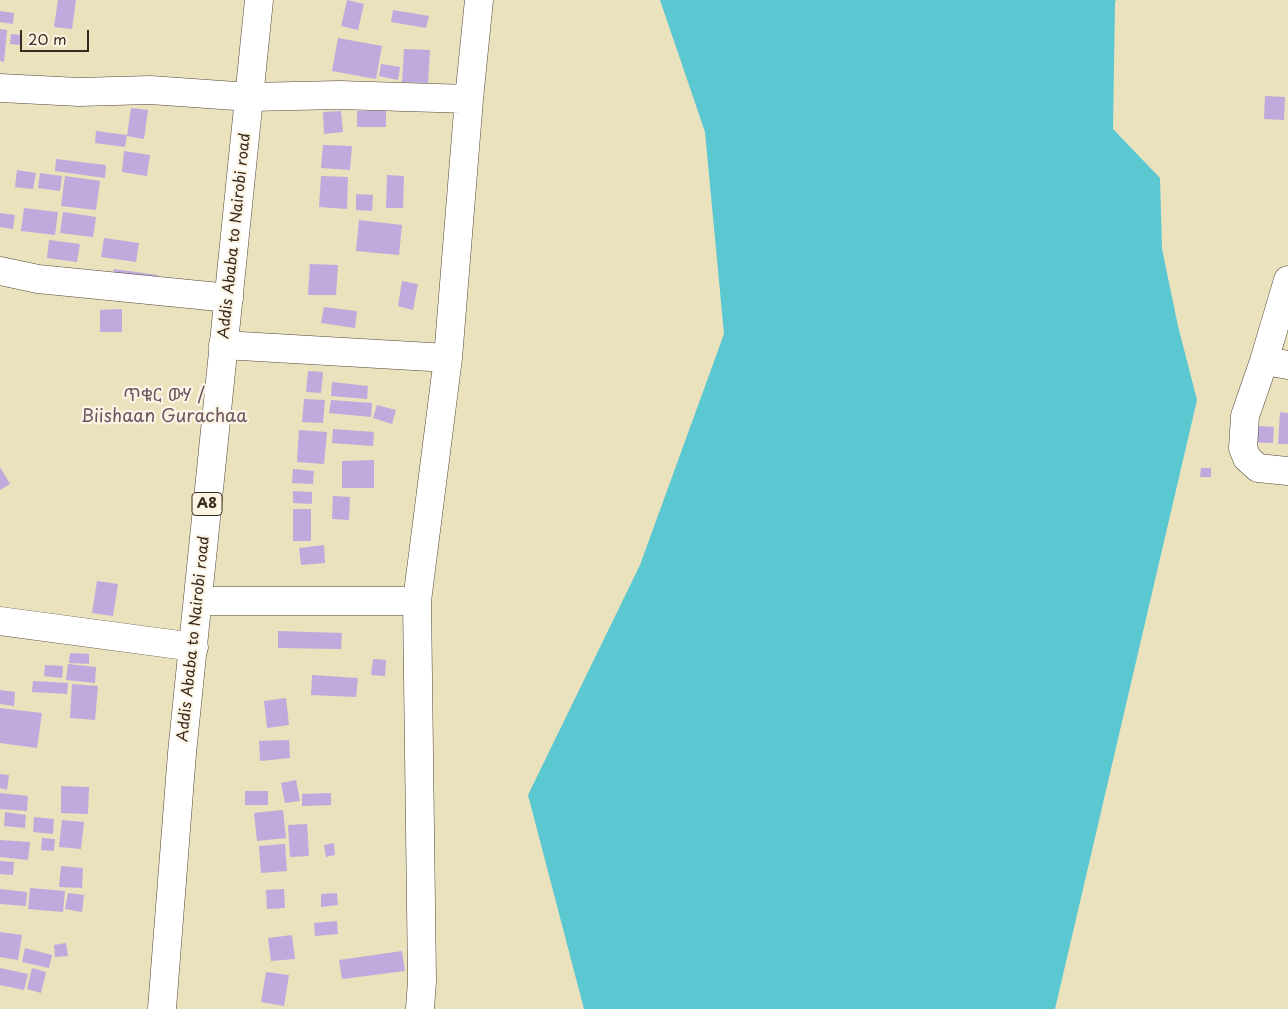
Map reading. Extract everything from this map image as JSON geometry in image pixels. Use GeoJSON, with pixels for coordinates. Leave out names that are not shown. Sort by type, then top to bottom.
{"type":"FeatureCollection","features":[{"type":"Feature","properties":{"kind":"main road","name":"Addis Ababa to Nairobi road"},"geometry":{"type":"LineString","coordinates":[[162,1009],[182,753],[259,0]]}},
{"type":"Feature","properties":{"kind":"main road"},"geometry":{"type":"LineString","coordinates":[[420,1009],[417,601],[448,358],[479,0]]}},
{"type":"Feature","properties":{"kind":"main road"},"geometry":{"type":"LineString","coordinates":[[0,88],[79,92],[150,90],[250,98],[339,95],[469,99]]}},
{"type":"Feature","properties":{"kind":"main road"},"geometry":{"type":"LineString","coordinates":[[0,271],[38,279],[229,298]]}},
{"type":"Feature","properties":{"kind":"main road"},"geometry":{"type":"LineString","coordinates":[[1288,280],[1276,363],[1245,416],[1243,448],[1247,458],[1258,468],[1288,472]]}},
{"type":"Feature","properties":{"kind":"main road"},"geometry":{"type":"LineString","coordinates":[[223,345],[448,358]]}},
{"type":"Feature","properties":{"kind":"main road"},"geometry":{"type":"LineString","coordinates":[[198,601],[417,601]]}},
{"type":"Feature","properties":{"kind":"main road"},"geometry":{"type":"LineString","coordinates":[[0,621],[194,647]]}},
{"type":"Feature","properties":{"kind":"water"},"geometry":{"type":"Polygon","coordinates":[[[660,0],[1116,0],[1113,129],[1160,178],[1162,249],[1178,326],[1197,400],[1055,1009],[584,1009],[528,795],[640,565],[724,334],[705,132],[660,0]]]}},
{"type":"Feature","properties":{"kind":"building"},"geometry":{"type":"Polygon","coordinates":[[[58,0],[76,0],[72,29],[54,27],[58,0]]]}},
{"type":"Feature","properties":{"kind":"building"},"geometry":{"type":"Polygon","coordinates":[[[347,0],[364,4],[358,30],[341,26],[347,0]]]}},
{"type":"Feature","properties":{"kind":"building"},"geometry":{"type":"Polygon","coordinates":[[[393,10],[429,16],[426,28],[391,22],[393,10]]]}},
{"type":"Feature","properties":{"kind":"building"},"geometry":{"type":"Polygon","coordinates":[[[0,11],[14,13],[13,24],[0,22],[0,11]]]}},
{"type":"Feature","properties":{"kind":"building"},"geometry":{"type":"Polygon","coordinates":[[[0,29],[7,30],[4,62],[0,61],[0,29]]]}},
{"type":"Feature","properties":{"kind":"building"},"geometry":{"type":"Polygon","coordinates":[[[11,34],[21,35],[20,45],[10,44],[11,34]]]}},
{"type":"Feature","properties":{"kind":"building"},"geometry":{"type":"Polygon","coordinates":[[[338,38],[382,46],[376,79],[332,71],[338,38]]]}},
{"type":"Feature","properties":{"kind":"building"},"geometry":{"type":"Polygon","coordinates":[[[404,49],[430,50],[428,83],[402,82],[404,49]]]}},
{"type":"Feature","properties":{"kind":"building"},"geometry":{"type":"Polygon","coordinates":[[[381,64],[400,67],[398,80],[379,76],[381,64]]]}},
{"type":"Feature","properties":{"kind":"building"},"geometry":{"type":"Polygon","coordinates":[[[1265,96],[1285,97],[1284,120],[1264,119],[1265,96]]]}},
{"type":"Feature","properties":{"kind":"building"},"geometry":{"type":"Polygon","coordinates":[[[131,108],[148,110],[144,139],[127,136],[131,108]]]}},
{"type":"Feature","properties":{"kind":"building"},"geometry":{"type":"Polygon","coordinates":[[[386,110],[386,127],[357,127],[357,111],[386,110]]]}},
{"type":"Feature","properties":{"kind":"building"},"geometry":{"type":"Polygon","coordinates":[[[341,111],[343,132],[324,134],[323,112],[341,111]]]}},
{"type":"Feature","properties":{"kind":"building"},"geometry":{"type":"Polygon","coordinates":[[[96,131],[127,135],[125,147],[95,143],[96,131]]]}},
{"type":"Feature","properties":{"kind":"building"},"geometry":{"type":"Polygon","coordinates":[[[323,145],[352,146],[350,170],[321,168],[323,145]]]}},
{"type":"Feature","properties":{"kind":"building"},"geometry":{"type":"Polygon","coordinates":[[[124,151],[150,155],[147,176],[122,172],[124,151]]]}},
{"type":"Feature","properties":{"kind":"building"},"geometry":{"type":"Polygon","coordinates":[[[56,159],[106,165],[105,178],[55,171],[56,159]]]}},
{"type":"Feature","properties":{"kind":"building"},"geometry":{"type":"Polygon","coordinates":[[[17,170],[36,173],[33,189],[15,187],[17,170]]]}},
{"type":"Feature","properties":{"kind":"building"},"geometry":{"type":"Polygon","coordinates":[[[40,173],[62,176],[60,191],[38,188],[40,173]]]}},
{"type":"Feature","properties":{"kind":"building"},"geometry":{"type":"Polygon","coordinates":[[[387,175],[404,176],[403,208],[386,208],[387,175]]]}},
{"type":"Feature","properties":{"kind":"building"},"geometry":{"type":"Polygon","coordinates":[[[65,176],[100,181],[96,210],[61,206],[65,176]]]}},
{"type":"Feature","properties":{"kind":"building"},"geometry":{"type":"Polygon","coordinates":[[[321,176],[348,177],[347,209],[319,207],[321,176]]]}},
{"type":"Feature","properties":{"kind":"building"},"geometry":{"type":"Polygon","coordinates":[[[356,194],[373,195],[372,211],[356,210],[356,194]]]}},
{"type":"Feature","properties":{"kind":"building"},"geometry":{"type":"Polygon","coordinates":[[[24,208],[58,212],[55,235],[21,231],[24,208]]]}},
{"type":"Feature","properties":{"kind":"building"},"geometry":{"type":"Polygon","coordinates":[[[63,212],[96,217],[93,237],[60,233],[63,212]]]}},
{"type":"Feature","properties":{"kind":"building"},"geometry":{"type":"Polygon","coordinates":[[[0,213],[15,215],[13,229],[0,227],[0,213]]]}},
{"type":"Feature","properties":{"kind":"building"},"geometry":{"type":"Polygon","coordinates":[[[359,220],[402,225],[399,255],[356,251],[359,220]]]}},
{"type":"Feature","properties":{"kind":"building"},"geometry":{"type":"Polygon","coordinates":[[[104,238],[139,243],[136,262],[101,257],[104,238]]]}},
{"type":"Feature","properties":{"kind":"building"},"geometry":{"type":"Polygon","coordinates":[[[49,240],[80,244],[77,262],[47,258],[49,240]]]}},
{"type":"Feature","properties":{"kind":"building"},"geometry":{"type":"Polygon","coordinates":[[[310,264],[338,265],[336,295],[308,295],[310,264]]]}},
{"type":"Feature","properties":{"kind":"building"},"geometry":{"type":"Polygon","coordinates":[[[114,269],[158,275],[157,283],[113,277],[114,269]]]}},
{"type":"Feature","properties":{"kind":"building"},"geometry":{"type":"Polygon","coordinates":[[[402,281],[418,284],[413,310],[398,306],[402,281]]]}},
{"type":"Feature","properties":{"kind":"building"},"geometry":{"type":"Polygon","coordinates":[[[324,307],[357,311],[355,328],[321,323],[324,307]]]}},
{"type":"Feature","properties":{"kind":"building"},"geometry":{"type":"Polygon","coordinates":[[[122,309],[122,332],[100,332],[100,310],[122,309]]]}},
{"type":"Feature","properties":{"kind":"building"},"geometry":{"type":"Polygon","coordinates":[[[308,371],[323,372],[321,393],[306,392],[308,371]]]}},
{"type":"Feature","properties":{"kind":"building"},"geometry":{"type":"Polygon","coordinates":[[[332,382],[368,386],[367,399],[331,396],[332,382]]]}},
{"type":"Feature","properties":{"kind":"building"},"geometry":{"type":"Polygon","coordinates":[[[304,399],[325,400],[323,423],[302,422],[304,399]]]}},
{"type":"Feature","properties":{"kind":"building"},"geometry":{"type":"Polygon","coordinates":[[[331,400],[372,403],[371,417],[329,413],[331,400]]]}},
{"type":"Feature","properties":{"kind":"building"},"geometry":{"type":"Polygon","coordinates":[[[377,405],[396,410],[392,424],[373,418],[377,405]]]}},
{"type":"Feature","properties":{"kind":"building"},"geometry":{"type":"Polygon","coordinates":[[[1280,412],[1288,413],[1288,444],[1278,444],[1280,412]]]}},
{"type":"Feature","properties":{"kind":"building"},"geometry":{"type":"Polygon","coordinates":[[[1246,425],[1274,427],[1273,443],[1245,442],[1246,425]]]}},
{"type":"Feature","properties":{"kind":"building"},"geometry":{"type":"Polygon","coordinates":[[[333,429],[374,432],[373,446],[332,443],[333,429]]]}},
{"type":"Feature","properties":{"kind":"building"},"geometry":{"type":"Polygon","coordinates":[[[299,430],[327,432],[324,464],[297,462],[299,430]]]}},
{"type":"Feature","properties":{"kind":"building"},"geometry":{"type":"Polygon","coordinates":[[[374,460],[374,488],[342,488],[342,461],[374,460]]]}},
{"type":"Feature","properties":{"kind":"building"},"geometry":{"type":"Polygon","coordinates":[[[0,467],[10,484],[0,490],[0,467]]]}},
{"type":"Feature","properties":{"kind":"building"},"geometry":{"type":"Polygon","coordinates":[[[1201,468],[1211,468],[1211,477],[1200,477],[1201,468]]]}},
{"type":"Feature","properties":{"kind":"building"},"geometry":{"type":"Polygon","coordinates":[[[293,469],[314,471],[313,484],[292,483],[293,469]]]}},
{"type":"Feature","properties":{"kind":"building"},"geometry":{"type":"Polygon","coordinates":[[[293,491],[312,492],[312,504],[293,503],[293,491]]]}},
{"type":"Feature","properties":{"kind":"building"},"geometry":{"type":"Polygon","coordinates":[[[333,496],[350,497],[349,520],[332,519],[333,496]]]}},
{"type":"Feature","properties":{"kind":"building"},"geometry":{"type":"Polygon","coordinates":[[[293,509],[311,509],[311,541],[293,541],[293,509]]]}},
{"type":"Feature","properties":{"kind":"building"},"geometry":{"type":"Polygon","coordinates":[[[324,545],[325,563],[301,565],[299,548],[324,545]]]}},
{"type":"Feature","properties":{"kind":"building"},"geometry":{"type":"Polygon","coordinates":[[[97,581],[118,584],[113,616],[92,613],[97,581]]]}},
{"type":"Feature","properties":{"kind":"building"},"geometry":{"type":"Polygon","coordinates":[[[278,631],[342,633],[341,649],[278,648],[278,631]]]}},
{"type":"Feature","properties":{"kind":"building"},"geometry":{"type":"Polygon","coordinates":[[[70,653],[89,654],[89,664],[69,663],[70,653]]]}},
{"type":"Feature","properties":{"kind":"building"},"geometry":{"type":"Polygon","coordinates":[[[373,659],[386,660],[385,676],[371,675],[373,659]]]}},
{"type":"Feature","properties":{"kind":"building"},"geometry":{"type":"Polygon","coordinates":[[[68,664],[96,667],[95,683],[66,680],[68,664]]]}},
{"type":"Feature","properties":{"kind":"building"},"geometry":{"type":"Polygon","coordinates":[[[45,665],[63,666],[62,678],[44,676],[45,665]]]}},
{"type":"Feature","properties":{"kind":"building"},"geometry":{"type":"Polygon","coordinates":[[[312,675],[358,678],[356,697],[311,695],[312,675]]]}},
{"type":"Feature","properties":{"kind":"building"},"geometry":{"type":"Polygon","coordinates":[[[33,681],[68,683],[67,694],[32,692],[33,681]]]}},
{"type":"Feature","properties":{"kind":"building"},"geometry":{"type":"Polygon","coordinates":[[[72,684],[98,686],[95,720],[70,718],[72,684]]]}},
{"type":"Feature","properties":{"kind":"building"},"geometry":{"type":"Polygon","coordinates":[[[0,690],[15,692],[14,706],[0,704],[0,690]]]}},
{"type":"Feature","properties":{"kind":"building"},"geometry":{"type":"Polygon","coordinates":[[[286,698],[289,725],[267,728],[264,701],[286,698]]]}},
{"type":"Feature","properties":{"kind":"building"},"geometry":{"type":"Polygon","coordinates":[[[0,708],[42,713],[37,748],[0,743],[0,708]]]}},
{"type":"Feature","properties":{"kind":"building"},"geometry":{"type":"Polygon","coordinates":[[[289,740],[290,758],[260,761],[259,741],[289,740]]]}},
{"type":"Feature","properties":{"kind":"building"},"geometry":{"type":"Polygon","coordinates":[[[0,774],[9,775],[7,790],[0,788],[0,774]]]}},
{"type":"Feature","properties":{"kind":"building"},"geometry":{"type":"Polygon","coordinates":[[[296,780],[300,801],[285,803],[281,783],[296,780]]]}},
{"type":"Feature","properties":{"kind":"building"},"geometry":{"type":"Polygon","coordinates":[[[61,786],[89,787],[88,814],[61,813],[61,786]]]}},
{"type":"Feature","properties":{"kind":"building"},"geometry":{"type":"Polygon","coordinates":[[[245,791],[268,791],[268,805],[245,805],[245,791]]]}},
{"type":"Feature","properties":{"kind":"building"},"geometry":{"type":"Polygon","coordinates":[[[0,793],[28,796],[27,811],[0,809],[0,793]]]}},
{"type":"Feature","properties":{"kind":"building"},"geometry":{"type":"Polygon","coordinates":[[[331,793],[331,805],[302,806],[302,794],[331,793]]]}},
{"type":"Feature","properties":{"kind":"building"},"geometry":{"type":"Polygon","coordinates":[[[283,810],[286,838],[257,841],[254,813],[283,810]]]}},
{"type":"Feature","properties":{"kind":"building"},"geometry":{"type":"Polygon","coordinates":[[[5,812],[26,815],[25,828],[4,826],[5,812]]]}},
{"type":"Feature","properties":{"kind":"building"},"geometry":{"type":"Polygon","coordinates":[[[34,817],[54,819],[53,834],[33,832],[34,817]]]}},
{"type":"Feature","properties":{"kind":"building"},"geometry":{"type":"Polygon","coordinates":[[[62,820],[84,822],[81,849],[59,847],[62,820]]]}},
{"type":"Feature","properties":{"kind":"building"},"geometry":{"type":"Polygon","coordinates":[[[307,824],[309,856],[290,857],[288,825],[307,824]]]}},
{"type":"Feature","properties":{"kind":"building"},"geometry":{"type":"Polygon","coordinates":[[[42,838],[55,839],[54,851],[41,850],[42,838]]]}},
{"type":"Feature","properties":{"kind":"building"},"geometry":{"type":"Polygon","coordinates":[[[0,840],[30,842],[28,860],[0,857],[0,840]]]}},
{"type":"Feature","properties":{"kind":"building"},"geometry":{"type":"Polygon","coordinates":[[[334,843],[335,855],[326,857],[324,845],[334,843]]]}},
{"type":"Feature","properties":{"kind":"building"},"geometry":{"type":"Polygon","coordinates":[[[285,844],[287,871],[261,873],[259,846],[285,844]]]}},
{"type":"Feature","properties":{"kind":"building"},"geometry":{"type":"Polygon","coordinates":[[[0,861],[14,862],[13,875],[0,874],[0,861]]]}},
{"type":"Feature","properties":{"kind":"building"},"geometry":{"type":"Polygon","coordinates":[[[61,866],[83,868],[82,888],[59,887],[61,866]]]}},
{"type":"Feature","properties":{"kind":"building"},"geometry":{"type":"Polygon","coordinates":[[[30,888],[65,891],[63,912],[28,909],[30,888]]]}},
{"type":"Feature","properties":{"kind":"building"},"geometry":{"type":"Polygon","coordinates":[[[0,889],[27,892],[26,906],[0,904],[0,889]]]}},
{"type":"Feature","properties":{"kind":"building"},"geometry":{"type":"Polygon","coordinates":[[[284,889],[285,908],[267,909],[266,890],[284,889]]]}},
{"type":"Feature","properties":{"kind":"building"},"geometry":{"type":"Polygon","coordinates":[[[68,893],[84,895],[82,912],[65,909],[68,893]]]}},
{"type":"Feature","properties":{"kind":"building"},"geometry":{"type":"Polygon","coordinates":[[[337,893],[338,905],[321,907],[321,894],[337,893]]]}},
{"type":"Feature","properties":{"kind":"building"},"geometry":{"type":"Polygon","coordinates":[[[337,921],[338,934],[315,936],[314,923],[337,921]]]}},
{"type":"Feature","properties":{"kind":"building"},"geometry":{"type":"Polygon","coordinates":[[[0,932],[22,935],[18,960],[0,957],[0,932]]]}},
{"type":"Feature","properties":{"kind":"building"},"geometry":{"type":"Polygon","coordinates":[[[292,935],[295,959],[271,961],[268,938],[292,935]]]}},
{"type":"Feature","properties":{"kind":"building"},"geometry":{"type":"Polygon","coordinates":[[[66,943],[68,956],[55,957],[54,945],[66,943]]]}},
{"type":"Feature","properties":{"kind":"building"},"geometry":{"type":"Polygon","coordinates":[[[25,948],[52,955],[49,968],[22,962],[25,948]]]}},
{"type":"Feature","properties":{"kind":"building"},"geometry":{"type":"Polygon","coordinates":[[[402,951],[405,971],[342,979],[339,960],[402,951]]]}},
{"type":"Feature","properties":{"kind":"building"},"geometry":{"type":"Polygon","coordinates":[[[0,968],[28,974],[24,990],[0,985],[0,968]]]}},
{"type":"Feature","properties":{"kind":"building"},"geometry":{"type":"Polygon","coordinates":[[[32,968],[46,972],[41,993],[27,989],[32,968]]]}},
{"type":"Feature","properties":{"kind":"building"},"geometry":{"type":"Polygon","coordinates":[[[266,972],[289,975],[284,1006],[261,1002],[266,972]]]}},
{"type":"Feature","properties":{"kind":"district","name":"ጥቁር ውሃ / Biishaan Gurachaa"},"geometry":{"type":"Point","coordinates":[164,406]}}]}
